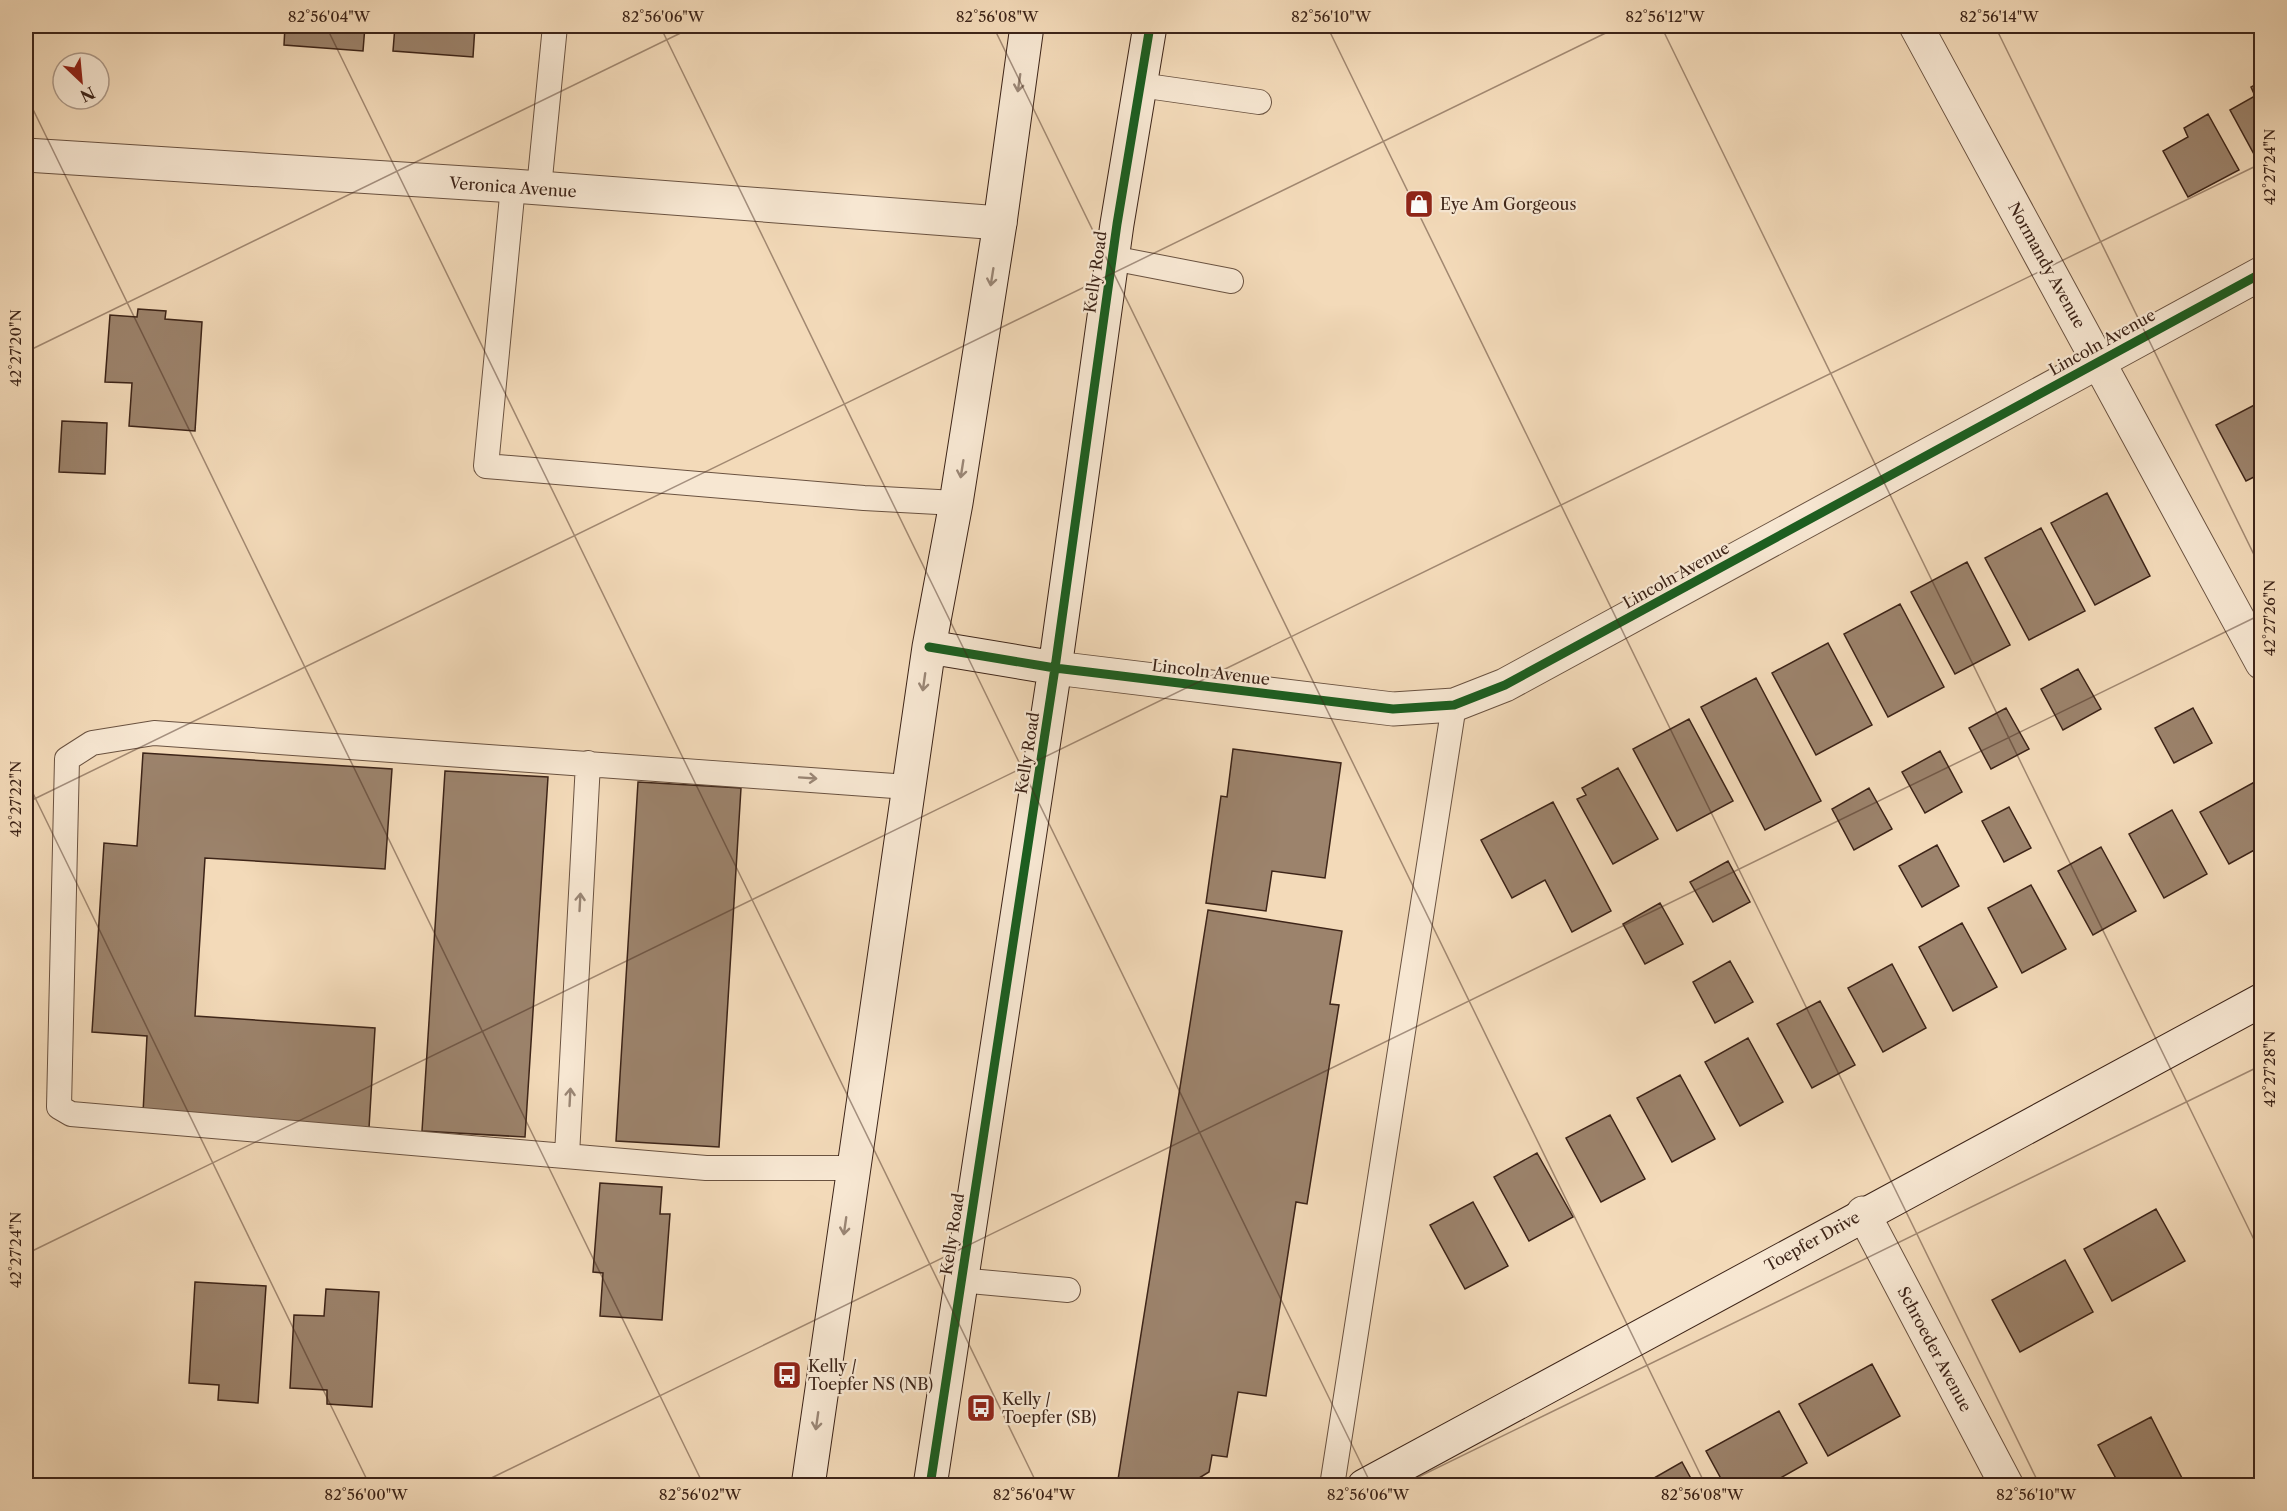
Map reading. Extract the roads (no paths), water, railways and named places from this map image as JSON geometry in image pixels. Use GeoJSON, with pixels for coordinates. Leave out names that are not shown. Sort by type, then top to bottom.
{"type":"FeatureCollection","features":[{"type":"Feature","properties":{"kind":"street"},"geometry":{"type":"LineString","coordinates":[[808,1485],[929,647],[956,503],[1000,223],[1027,26]]}},
{"type":"Feature","properties":{"kind":"street","name":"Kelly Road"},"geometry":{"type":"LineString","coordinates":[[930,1485],[959,1280],[1055,668],[1112,258],[1150,26]]}},
{"type":"Feature","properties":{"kind":"street","name":"Normandy Avenue"},"geometry":{"type":"LineString","coordinates":[[1916,26],[2262,663]]}},
{"type":"Feature","properties":{"kind":"street","name":"Veronica Avenue"},"geometry":{"type":"LineString","coordinates":[[26,155],[526,187],[1000,223]]}},
{"type":"Feature","properties":{"kind":"street","name":"Lincoln Avenue"},"geometry":{"type":"LineString","coordinates":[[929,647],[1055,668],[1393,709],[1454,705],[1505,685],[2262,273]]}},
{"type":"Feature","properties":{"kind":"street","name":"Toepfer Drive"},"geometry":{"type":"LineString","coordinates":[[1382,1481],[1863,1213],[2262,1000]]}},
{"type":"Feature","properties":{"kind":"street","name":"Schroeder Avenue"},"geometry":{"type":"LineString","coordinates":[[1863,1213],[2007,1485]]}},
{"type":"Feature","properties":{"kind":"lane"},"geometry":{"type":"LineString","coordinates":[[555,26],[526,187],[486,466],[864,498],[956,503]]}},
{"type":"Feature","properties":{"kind":"lane"},"geometry":{"type":"LineString","coordinates":[[1140,85],[1259,102]]}},
{"type":"Feature","properties":{"kind":"lane"},"geometry":{"type":"LineString","coordinates":[[1112,258],[1231,280]]}},
{"type":"Feature","properties":{"kind":"lane"},"geometry":{"type":"LineString","coordinates":[[1332,1485],[1454,705]]}},
{"type":"Feature","properties":{"kind":"lane"},"geometry":{"type":"LineString","coordinates":[[854,1168],[706,1168],[71,1114],[59,1107],[67,759],[93,743],[154,733],[908,787]]}},
{"type":"Feature","properties":{"kind":"lane"},"geometry":{"type":"LineString","coordinates":[[567,1155],[588,763]]}},
{"type":"Feature","properties":{"kind":"lane"},"geometry":{"type":"LineString","coordinates":[[959,1280],[1068,1290]]}},
{"type":"Feature","properties":{"kind":"place","name":"Eye Am Gorgeous"},"geometry":{"type":"Point","coordinates":[1419,204]}},
{"type":"Feature","properties":{"kind":"place","name":"Kelly / Toepfer NS (NB)"},"geometry":{"type":"Point","coordinates":[787,1375]}},
{"type":"Feature","properties":{"kind":"place","name":"Kelly / Toepfer (SB)"},"geometry":{"type":"Point","coordinates":[981,1408]}}]}
